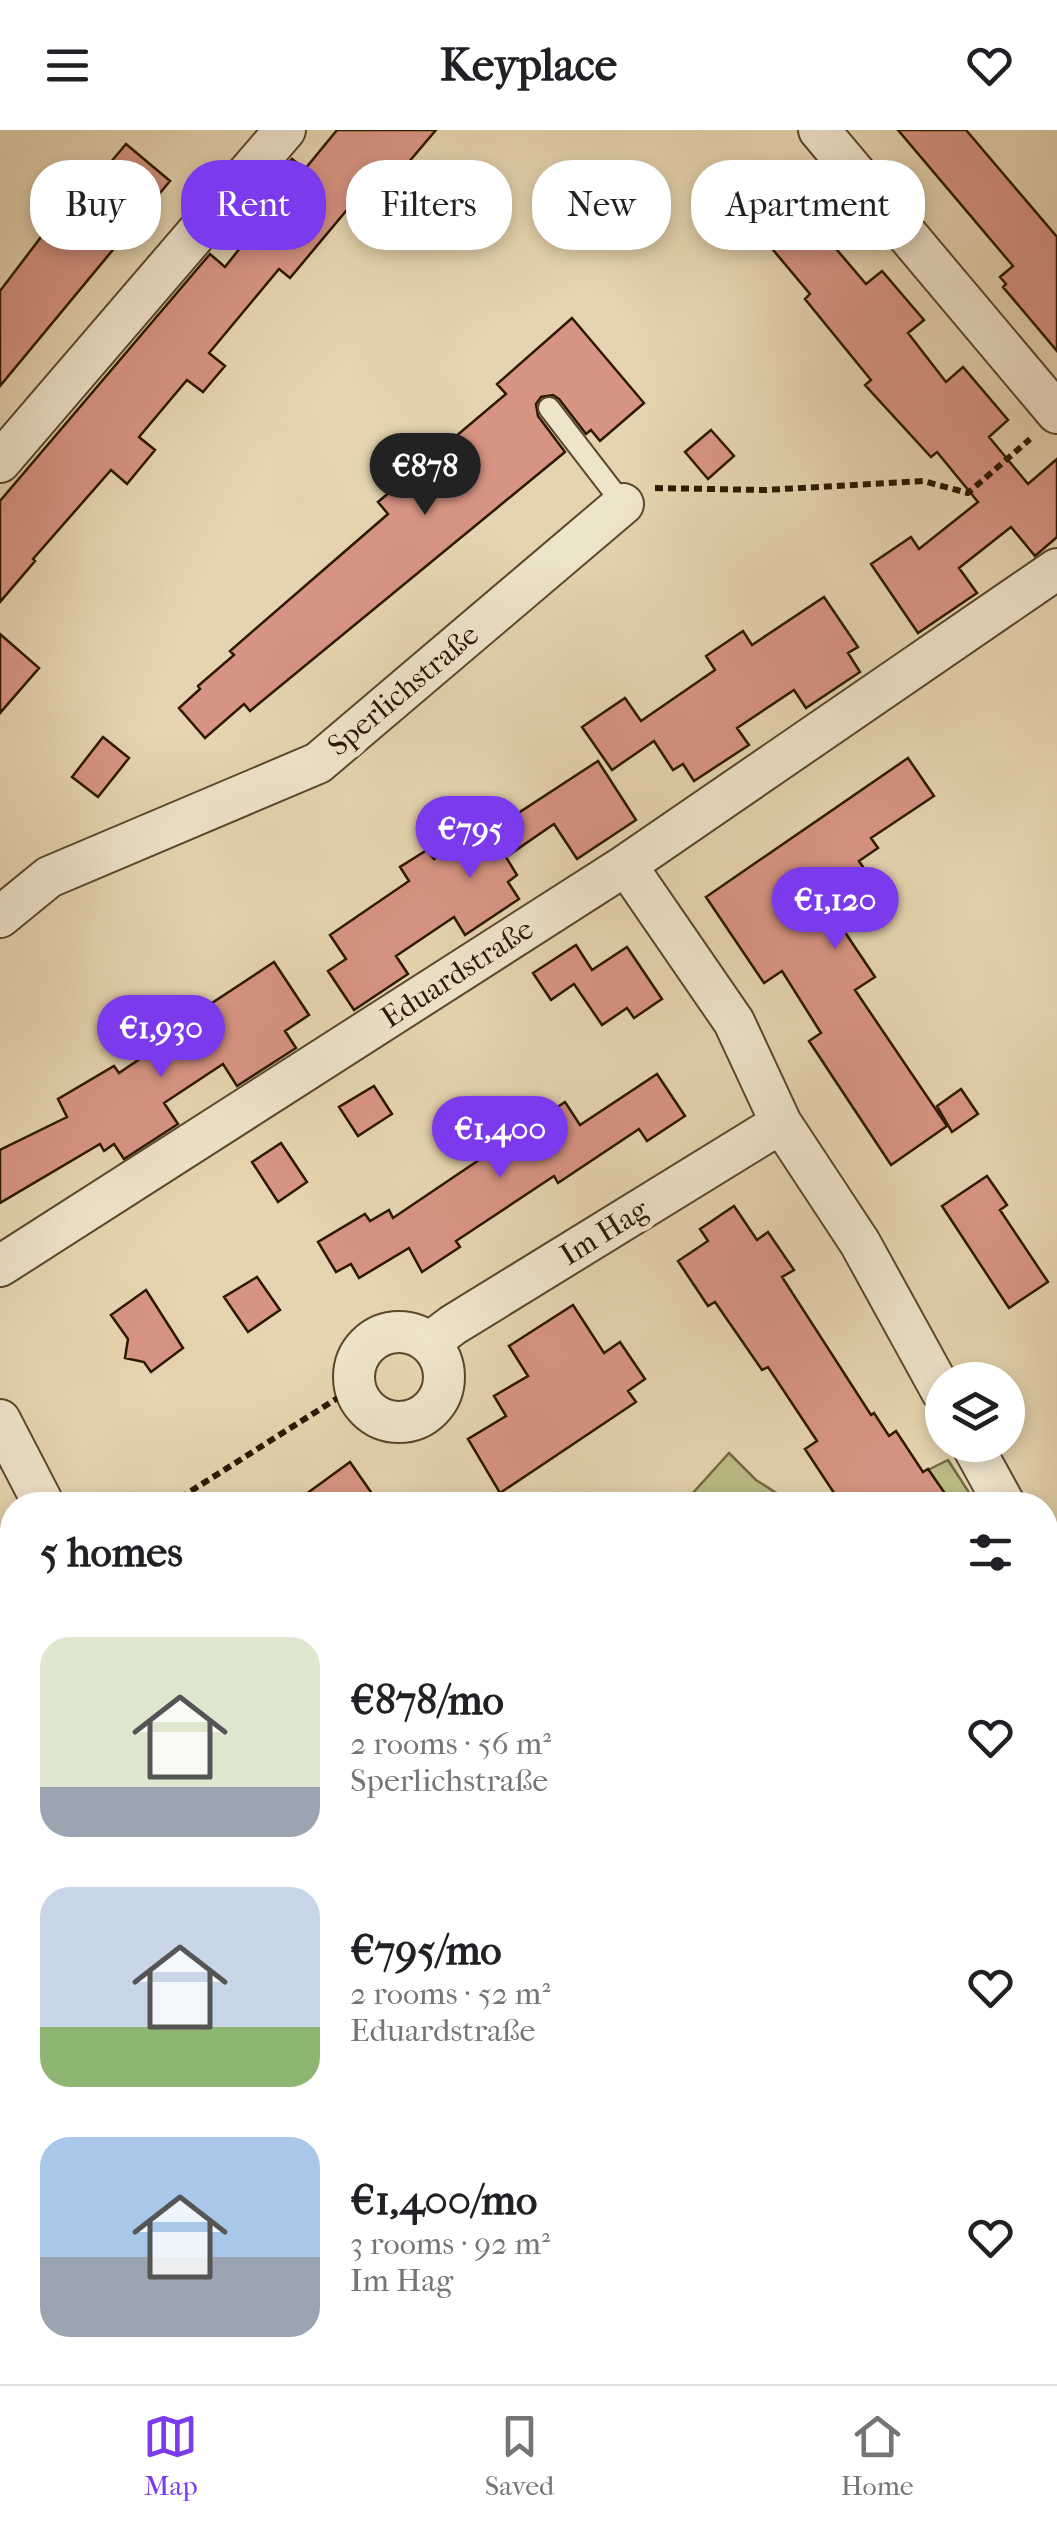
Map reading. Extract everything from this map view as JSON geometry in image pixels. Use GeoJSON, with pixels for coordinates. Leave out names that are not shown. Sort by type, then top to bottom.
{"type":"FeatureCollection","features":[{"type":"Feature","properties":{"kind":"street"},"geometry":{"type":"LineString","coordinates":[[0,462],[285,130]]}},
{"type":"Feature","properties":{"kind":"street"},"geometry":{"type":"LineString","coordinates":[[819,130],[1050,420]]}},
{"type":"Feature","properties":{"kind":"street","name":"Sperlichstraße"},"geometry":{"type":"LineString","coordinates":[[0,917],[49,877],[318,763],[623,504]]}},
{"type":"Feature","properties":{"kind":"street","name":"Eduardstraße"},"geometry":{"type":"LineString","coordinates":[[0,1266],[626,865],[1057,569]]}},
{"type":"Feature","properties":{"kind":"street"},"geometry":{"type":"LineString","coordinates":[[626,865],[734,1022],[782,1123],[860,1242],[926,1362]]}},
{"type":"Feature","properties":{"kind":"street","name":"Im Hag"},"geometry":{"type":"LineString","coordinates":[[429,1343],[452,1325],[782,1123]]}},
{"type":"Feature","properties":{"kind":"street"},"geometry":{"type":"LineString","coordinates":[[403,1332],[429,1343],[444,1369],[438,1399],[415,1419],[400,1422],[384,1420],[360,1401],[354,1387],[357,1359],[376,1338],[403,1332]]}},
{"type":"Feature","properties":{"kind":"street"},"geometry":{"type":"LineString","coordinates":[[0,1420],[37,1492]]}},
{"type":"Feature","properties":{"kind":"street"},"geometry":{"type":"LineString","coordinates":[[981,1462],[998,1492]]}},
{"type":"Feature","properties":{"kind":"lane"},"geometry":{"type":"LineString","coordinates":[[549,408],[623,504]]}},
{"type":"Feature","properties":{"kind":"path"},"geometry":{"type":"LineString","coordinates":[[702,488],[764,490],[923,481],[968,493],[1050,420]]}},
{"type":"Feature","properties":{"kind":"path"},"geometry":{"type":"LineString","coordinates":[[188,1492],[354,1387]]}},
{"type":"Feature","properties":{"kind":"shaded area"},"geometry":{"type":"Polygon","coordinates":[[[729,1453],[756,1480],[775,1492],[694,1492],[729,1453]]]}},
{"type":"Feature","properties":{"kind":"shaded area"},"geometry":{"type":"Polygon","coordinates":[[[949,1462],[969,1492],[883,1492],[949,1462]]]}},
{"type":"Feature","properties":{"kind":"building"},"geometry":{"type":"Polygon","coordinates":[[[337,130],[436,130],[410,160],[346,160],[346,211],[326,235],[326,160],[312,160],[337,130]]]}},
{"type":"Feature","properties":{"kind":"building"},"geometry":{"type":"Polygon","coordinates":[[[898,130],[966,130],[1057,237],[1057,351],[1003,287],[1006,284],[1000,277],[1013,266],[898,130]]]}},
{"type":"Feature","properties":{"kind":"building"},"geometry":{"type":"Polygon","coordinates":[[[126,144],[145,160],[113,160],[126,144]]]}},
{"type":"Feature","properties":{"kind":"building"},"geometry":{"type":"Polygon","coordinates":[[[161,173],[170,181],[161,192],[161,173]]]}},
{"type":"Feature","properties":{"kind":"building"},"geometry":{"type":"Polygon","coordinates":[[[31,250],[113,250],[0,386],[0,291],[31,250]]]}},
{"type":"Feature","properties":{"kind":"building"},"geometry":{"type":"Polygon","coordinates":[[[238,250],[313,250],[290,278],[279,269],[209,353],[225,366],[203,392],[187,380],[139,437],[155,450],[127,484],[111,470],[0,602],[0,501],[210,254],[225,267],[238,250]]]}},
{"type":"Feature","properties":{"kind":"building"},"geometry":{"type":"Polygon","coordinates":[[[773,250],[837,250],[866,284],[882,271],[924,320],[908,333],[946,382],[963,367],[1008,420],[989,437],[1028,484],[1057,459],[1057,537],[1035,556],[1011,527],[959,568],[977,593],[918,633],[871,564],[911,537],[919,549],[978,502],[937,452],[931,457],[865,385],[871,380],[805,299],[810,294],[773,250]]]}},
{"type":"Feature","properties":{"kind":"building"},"geometry":{"type":"Polygon","coordinates":[[[572,318],[644,403],[600,441],[591,430],[586,434],[559,399],[553,395],[541,397],[536,404],[538,416],[565,452],[250,711],[244,704],[205,738],[179,708],[200,689],[198,686],[234,655],[230,651],[388,514],[378,502],[506,394],[497,384],[572,318]]]}},
{"type":"Feature","properties":{"kind":"building"},"geometry":{"type":"Polygon","coordinates":[[[711,430],[734,456],[708,479],[685,452],[711,430]]]}},
{"type":"Feature","properties":{"kind":"building"},"geometry":{"type":"Polygon","coordinates":[[[824,597],[858,647],[848,653],[860,672],[806,708],[794,690],[737,728],[749,745],[694,781],[683,764],[673,770],[654,741],[612,770],[582,727],[625,698],[641,721],[715,670],[706,656],[743,631],[752,645],[824,597]]]}},
{"type":"Feature","properties":{"kind":"building"},"geometry":{"type":"Polygon","coordinates":[[[0,634],[39,668],[0,713],[0,634]]]}},
{"type":"Feature","properties":{"kind":"building"},"geometry":{"type":"Polygon","coordinates":[[[103,737],[129,758],[98,797],[72,777],[103,737]]]}},
{"type":"Feature","properties":{"kind":"building"},"geometry":{"type":"Polygon","coordinates":[[[908,758],[934,796],[871,838],[878,848],[859,861],[873,882],[830,910],[875,977],[855,990],[947,1126],[891,1165],[809,1041],[821,1033],[782,971],[764,983],[706,897],[908,758]]]}},
{"type":"Feature","properties":{"kind":"building"},"geometry":{"type":"Polygon","coordinates":[[[598,761],[636,820],[577,859],[554,824],[506,857],[517,875],[508,882],[519,899],[465,935],[454,917],[396,956],[408,974],[354,1010],[328,971],[346,959],[330,935],[409,881],[400,867],[427,850],[434,859],[504,813],[509,819],[598,761]]]}},
{"type":"Feature","properties":{"kind":"building"},"geometry":{"type":"Polygon","coordinates":[[[576,945],[592,970],[627,947],[662,999],[634,1018],[627,1008],[602,1025],[574,984],[551,1000],[533,973],[576,945]]]}},
{"type":"Feature","properties":{"kind":"building"},"geometry":{"type":"Polygon","coordinates":[[[274,962],[309,1015],[285,1031],[296,1048],[237,1086],[223,1064],[164,1103],[178,1124],[124,1159],[114,1144],[104,1151],[100,1144],[0,1203],[0,1150],[67,1117],[58,1099],[114,1066],[119,1073],[169,1039],[165,1034],[274,962]]]}},
{"type":"Feature","properties":{"kind":"building"},"geometry":{"type":"Polygon","coordinates":[[[657,1074],[685,1116],[647,1141],[639,1129],[558,1183],[554,1176],[456,1241],[460,1247],[422,1272],[409,1248],[359,1278],[351,1264],[336,1272],[318,1242],[365,1214],[370,1221],[389,1210],[393,1218],[565,1102],[580,1125],[657,1074]]]}},
{"type":"Feature","properties":{"kind":"building"},"geometry":{"type":"Polygon","coordinates":[[[374,1086],[392,1114],[358,1136],[339,1107],[374,1086]]]}},
{"type":"Feature","properties":{"kind":"building"},"geometry":{"type":"Polygon","coordinates":[[[961,1089],[978,1114],[952,1132],[937,1106],[961,1089]]]}},
{"type":"Feature","properties":{"kind":"building"},"geometry":{"type":"Polygon","coordinates":[[[281,1143],[307,1182],[278,1202],[252,1162],[281,1143]]]}},
{"type":"Feature","properties":{"kind":"building"},"geometry":{"type":"Polygon","coordinates":[[[987,1176],[1007,1205],[1000,1210],[1048,1282],[1009,1308],[942,1206],[987,1176]]]}},
{"type":"Feature","properties":{"kind":"building"},"geometry":{"type":"Polygon","coordinates":[[[734,1206],[757,1240],[768,1232],[794,1270],[782,1277],[871,1415],[874,1413],[889,1436],[896,1431],[923,1472],[928,1469],[944,1492],[833,1492],[805,1449],[817,1441],[768,1367],[762,1370],[715,1302],[708,1306],[678,1261],[708,1241],[700,1229],[734,1206]]]}},
{"type":"Feature","properties":{"kind":"building"},"geometry":{"type":"Polygon","coordinates":[[[257,1277],[280,1310],[248,1332],[224,1297],[257,1277]]]}},
{"type":"Feature","properties":{"kind":"building"},"geometry":{"type":"Polygon","coordinates":[[[146,1290],[183,1348],[151,1372],[144,1362],[125,1358],[128,1339],[111,1315],[146,1290]]]}},
{"type":"Feature","properties":{"kind":"building"},"geometry":{"type":"Polygon","coordinates":[[[573,1305],[604,1353],[620,1342],[645,1379],[628,1391],[636,1402],[499,1492],[468,1439],[506,1416],[494,1396],[528,1376],[509,1346],[573,1305]]]}},
{"type":"Feature","properties":{"kind":"building"},"geometry":{"type":"Polygon","coordinates":[[[350,1462],[371,1492],[309,1492],[350,1462]]]}}]}
